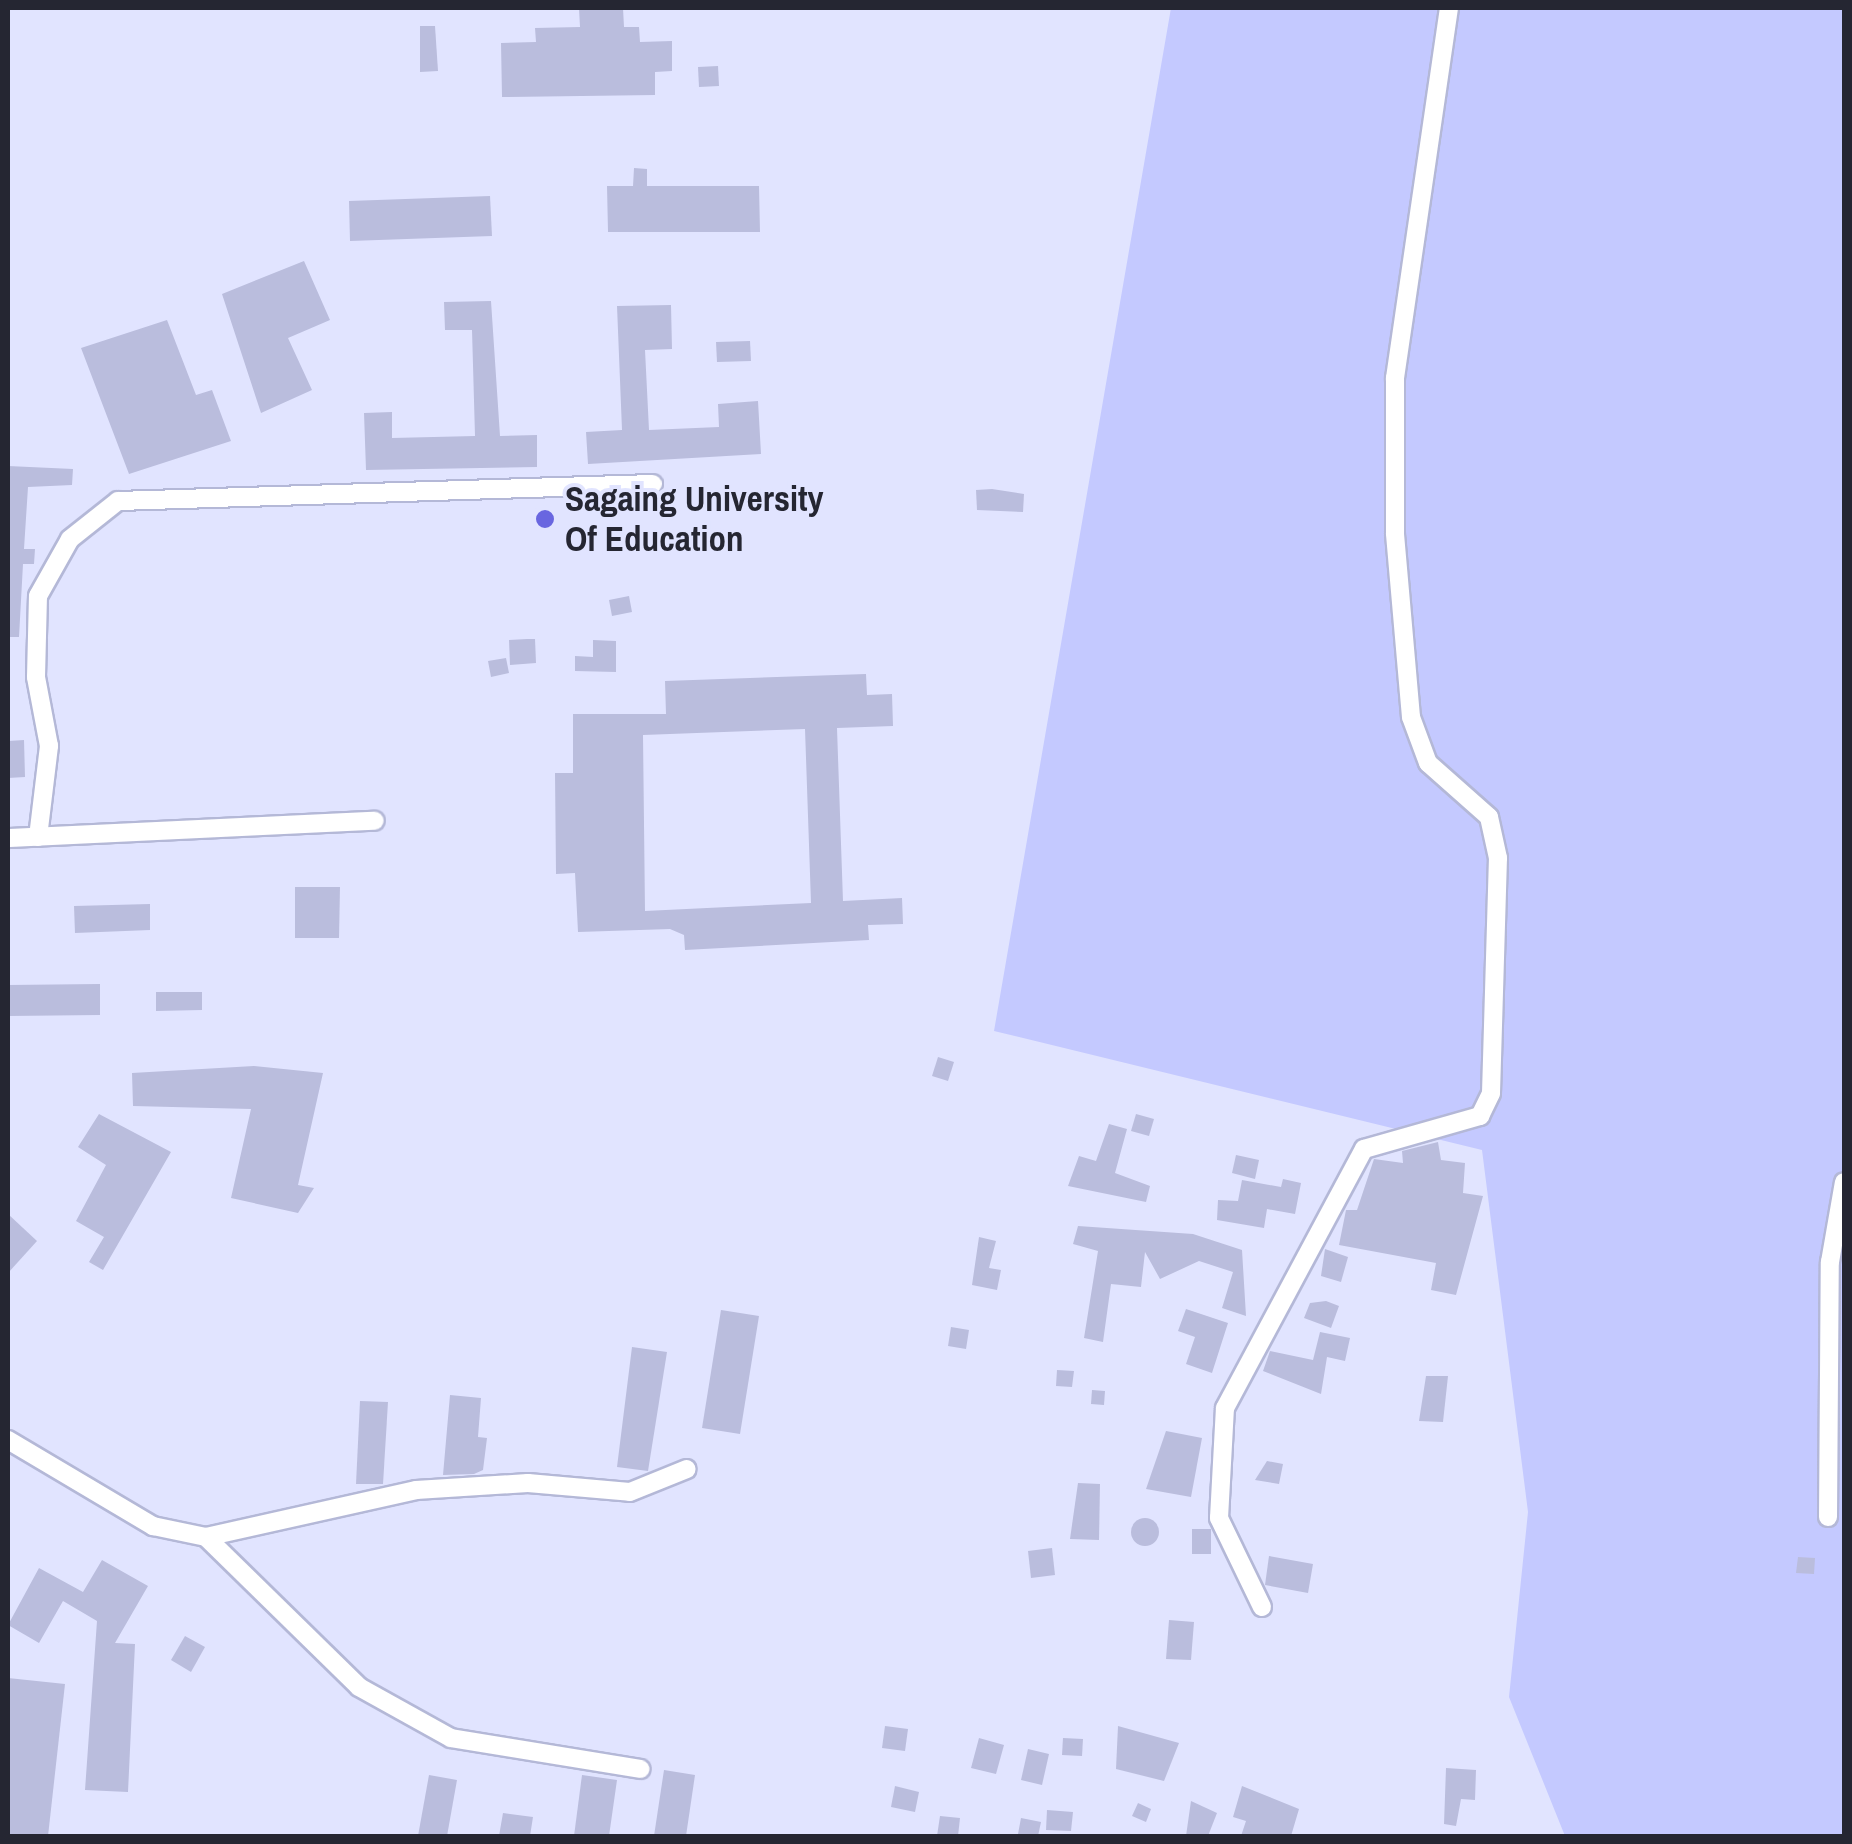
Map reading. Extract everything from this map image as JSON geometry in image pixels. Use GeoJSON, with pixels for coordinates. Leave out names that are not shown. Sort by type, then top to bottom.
{"type":"FeatureCollection","features":[{"type":"Feature","properties":{"kind":"street"},"geometry":{"type":"LineString","coordinates":[[1262,1607],[1219,1518],[1226,1408],[1364,1149],[1480,1116],[1491,1094],[1498,858],[1490,817],[1428,763],[1412,717],[1395,533],[1396,378],[1449,8]]}},
{"type":"Feature","properties":{"kind":"street"},"geometry":{"type":"LineString","coordinates":[[38,837],[49,746],[36,677],[38,596],[70,539],[118,501],[653,484]]}},
{"type":"Feature","properties":{"kind":"street"},"geometry":{"type":"LineString","coordinates":[[8,838],[374,821]]}},
{"type":"Feature","properties":{"kind":"street"},"geometry":{"type":"LineString","coordinates":[[1828,1517],[1830,1262],[1844,1182]]}},
{"type":"Feature","properties":{"kind":"street"},"geometry":{"type":"LineString","coordinates":[[8,1440],[153,1526],[206,1537],[416,1490],[528,1483],[630,1492],[687,1470]]}},
{"type":"Feature","properties":{"kind":"street"},"geometry":{"type":"LineString","coordinates":[[206,1537],[359,1687],[451,1738],[640,1769]]}},
{"type":"Feature","properties":{"kind":"shaded area"},"geometry":{"type":"Polygon","coordinates":[[[1171,8],[1844,8],[1844,1836],[1565,1836],[1509,1697],[1528,1512],[1482,1150],[994,1031],[1171,8]]]}},
{"type":"Feature","properties":{"kind":"building"},"geometry":{"type":"Polygon","coordinates":[[[579,8],[623,8],[624,27],[639,27],[640,42],[672,41],[672,71],[655,72],[655,95],[502,97],[501,43],[536,42],[535,28],[580,27],[579,8]]]}},
{"type":"Feature","properties":{"kind":"building"},"geometry":{"type":"Polygon","coordinates":[[[420,26],[435,26],[438,71],[420,72],[420,26]]]}},
{"type":"Feature","properties":{"kind":"building"},"geometry":{"type":"Polygon","coordinates":[[[718,66],[719,86],[699,87],[698,67],[718,66]]]}},
{"type":"Feature","properties":{"kind":"building"},"geometry":{"type":"Polygon","coordinates":[[[634,168],[647,169],[647,186],[759,186],[760,232],[608,232],[607,186],[633,186],[634,168]]]}},
{"type":"Feature","properties":{"kind":"building"},"geometry":{"type":"Polygon","coordinates":[[[490,196],[492,236],[350,241],[349,201],[490,196]]]}},
{"type":"Feature","properties":{"kind":"building"},"geometry":{"type":"Polygon","coordinates":[[[304,261],[330,320],[288,338],[312,390],[261,413],[222,294],[304,261]]]}},
{"type":"Feature","properties":{"kind":"building"},"geometry":{"type":"Polygon","coordinates":[[[491,301],[500,436],[537,435],[537,467],[366,470],[364,413],[392,412],[392,438],[475,436],[472,330],[445,330],[444,302],[491,301]]]}},
{"type":"Feature","properties":{"kind":"building"},"geometry":{"type":"Polygon","coordinates":[[[671,305],[672,349],[645,350],[649,430],[719,427],[718,404],[758,401],[761,454],[588,464],[586,432],[622,430],[617,306],[671,305]]]}},
{"type":"Feature","properties":{"kind":"building"},"geometry":{"type":"Polygon","coordinates":[[[167,320],[196,395],[212,390],[231,441],[129,474],[81,348],[167,320]]]}},
{"type":"Feature","properties":{"kind":"building"},"geometry":{"type":"Polygon","coordinates":[[[750,341],[751,361],[717,362],[716,342],[750,341]]]}},
{"type":"Feature","properties":{"kind":"building"},"geometry":{"type":"Polygon","coordinates":[[[8,466],[73,469],[72,485],[28,487],[24,549],[35,549],[34,564],[23,564],[19,637],[8,637],[8,466]]]}},
{"type":"Feature","properties":{"kind":"building"},"geometry":{"type":"Polygon","coordinates":[[[976,490],[1024,494],[1023,512],[977,510],[976,490]]]}},
{"type":"Feature","properties":{"kind":"building"},"geometry":{"type":"Polygon","coordinates":[[[629,596],[632,612],[612,616],[609,600],[629,596]]]}},
{"type":"Feature","properties":{"kind":"building"},"geometry":{"type":"Polygon","coordinates":[[[535,639],[536,663],[510,665],[509,640],[535,639]]]}},
{"type":"Feature","properties":{"kind":"building"},"geometry":{"type":"Polygon","coordinates":[[[593,640],[616,641],[616,672],[575,671],[575,656],[593,657],[593,640]]]}},
{"type":"Feature","properties":{"kind":"building"},"geometry":{"type":"Polygon","coordinates":[[[506,658],[509,673],[491,677],[488,661],[506,658]]]}},
{"type":"Feature","properties":{"kind":"building"},"geometry":{"type":"Polygon","coordinates":[[[866,674],[867,695],[892,694],[893,726],[837,728],[843,901],[902,898],[903,924],[868,925],[869,940],[685,950],[684,935],[670,929],[578,932],[575,873],[556,874],[555,773],[573,773],[573,714],[666,714],[665,681],[866,674]],[[805,729],[643,735],[645,911],[811,903],[805,729]]]}},
{"type":"Feature","properties":{"kind":"building"},"geometry":{"type":"Polygon","coordinates":[[[24,740],[25,777],[8,778],[8,741],[24,740]]]}},
{"type":"Feature","properties":{"kind":"building"},"geometry":{"type":"Polygon","coordinates":[[[295,887],[340,887],[339,938],[295,938],[295,887]]]}},
{"type":"Feature","properties":{"kind":"building"},"geometry":{"type":"Polygon","coordinates":[[[150,904],[150,930],[75,933],[74,906],[150,904]]]}},
{"type":"Feature","properties":{"kind":"building"},"geometry":{"type":"Polygon","coordinates":[[[100,984],[100,1015],[8,1016],[8,985],[100,984]]]}},
{"type":"Feature","properties":{"kind":"building"},"geometry":{"type":"Polygon","coordinates":[[[156,992],[202,992],[202,1010],[156,1011],[156,992]]]}},
{"type":"Feature","properties":{"kind":"building"},"geometry":{"type":"Polygon","coordinates":[[[938,1057],[954,1062],[948,1081],[932,1076],[938,1057]]]}},
{"type":"Feature","properties":{"kind":"building"},"geometry":{"type":"Polygon","coordinates":[[[254,1066],[323,1073],[298,1185],[314,1188],[298,1213],[231,1198],[251,1109],[133,1106],[132,1073],[254,1066]]]}},
{"type":"Feature","properties":{"kind":"building"},"geometry":{"type":"Polygon","coordinates":[[[99,1114],[171,1152],[103,1270],[89,1262],[104,1237],[76,1221],[106,1165],[78,1147],[99,1114]]]}},
{"type":"Feature","properties":{"kind":"building"},"geometry":{"type":"Polygon","coordinates":[[[1136,1114],[1154,1119],[1149,1136],[1131,1131],[1136,1114]]]}},
{"type":"Feature","properties":{"kind":"building"},"geometry":{"type":"Polygon","coordinates":[[[1109,1124],[1127,1129],[1115,1173],[1150,1186],[1146,1202],[1068,1186],[1079,1156],[1096,1161],[1109,1124]]]}},
{"type":"Feature","properties":{"kind":"building"},"geometry":{"type":"Polygon","coordinates":[[[1438,1142],[1441,1160],[1465,1163],[1463,1193],[1483,1196],[1456,1295],[1431,1290],[1436,1263],[1339,1245],[1346,1210],[1357,1210],[1374,1159],[1403,1163],[1402,1151],[1438,1142]]]}},
{"type":"Feature","properties":{"kind":"building"},"geometry":{"type":"Polygon","coordinates":[[[1236,1155],[1259,1160],[1255,1179],[1232,1173],[1236,1155]]]}},
{"type":"Feature","properties":{"kind":"building"},"geometry":{"type":"Polygon","coordinates":[[[1283,1179],[1301,1183],[1295,1214],[1267,1209],[1264,1228],[1217,1220],[1218,1200],[1238,1201],[1242,1180],[1281,1187],[1283,1179]]]}},
{"type":"Feature","properties":{"kind":"building"},"geometry":{"type":"Polygon","coordinates":[[[8,1214],[37,1241],[8,1273],[8,1214]]]}},
{"type":"Feature","properties":{"kind":"building"},"geometry":{"type":"Polygon","coordinates":[[[1078,1226],[1193,1234],[1242,1250],[1246,1316],[1222,1308],[1233,1272],[1199,1261],[1160,1279],[1145,1252],[1141,1287],[1111,1284],[1103,1342],[1084,1338],[1098,1251],[1073,1244],[1078,1226]]]}},
{"type":"Feature","properties":{"kind":"building"},"geometry":{"type":"Polygon","coordinates":[[[979,1237],[996,1241],[989,1268],[1001,1270],[997,1290],[972,1285],[979,1237]]]}},
{"type":"Feature","properties":{"kind":"building"},"geometry":{"type":"Polygon","coordinates":[[[1325,1249],[1348,1257],[1341,1282],[1321,1276],[1325,1249]]]}},
{"type":"Feature","properties":{"kind":"building"},"geometry":{"type":"Polygon","coordinates":[[[1326,1301],[1339,1306],[1331,1328],[1304,1318],[1310,1303],[1326,1301]]]}},
{"type":"Feature","properties":{"kind":"building"},"geometry":{"type":"Polygon","coordinates":[[[1186,1309],[1228,1323],[1212,1373],[1186,1364],[1195,1337],[1178,1331],[1186,1309]]]}},
{"type":"Feature","properties":{"kind":"building"},"geometry":{"type":"Polygon","coordinates":[[[721,1310],[759,1316],[740,1434],[702,1428],[721,1310]]]}},
{"type":"Feature","properties":{"kind":"building"},"geometry":{"type":"Polygon","coordinates":[[[951,1327],[969,1330],[966,1349],[948,1346],[951,1327]]]}},
{"type":"Feature","properties":{"kind":"building"},"geometry":{"type":"Polygon","coordinates":[[[1320,1332],[1350,1338],[1345,1361],[1327,1357],[1321,1394],[1263,1371],[1270,1351],[1313,1360],[1320,1332]]]}},
{"type":"Feature","properties":{"kind":"building"},"geometry":{"type":"Polygon","coordinates":[[[632,1347],[667,1352],[648,1471],[617,1467],[632,1347]]]}},
{"type":"Feature","properties":{"kind":"building"},"geometry":{"type":"Polygon","coordinates":[[[1057,1370],[1074,1371],[1072,1387],[1056,1386],[1057,1370]]]}},
{"type":"Feature","properties":{"kind":"building"},"geometry":{"type":"Polygon","coordinates":[[[1426,1376],[1448,1376],[1443,1422],[1419,1421],[1426,1376]]]}},
{"type":"Feature","properties":{"kind":"building"},"geometry":{"type":"Polygon","coordinates":[[[1092,1390],[1105,1391],[1104,1405],[1091,1404],[1092,1390]]]}},
{"type":"Feature","properties":{"kind":"building"},"geometry":{"type":"Polygon","coordinates":[[[450,1395],[481,1398],[478,1437],[487,1438],[483,1470],[474,1474],[443,1475],[450,1395]]]}},
{"type":"Feature","properties":{"kind":"building"},"geometry":{"type":"Polygon","coordinates":[[[360,1401],[388,1402],[383,1484],[356,1484],[360,1401]]]}},
{"type":"Feature","properties":{"kind":"building"},"geometry":{"type":"Polygon","coordinates":[[[1166,1431],[1202,1438],[1191,1497],[1146,1489],[1166,1431]]]}},
{"type":"Feature","properties":{"kind":"building"},"geometry":{"type":"Polygon","coordinates":[[[1267,1461],[1283,1464],[1279,1484],[1255,1480],[1267,1461]]]}},
{"type":"Feature","properties":{"kind":"building"},"geometry":{"type":"Polygon","coordinates":[[[1078,1483],[1100,1484],[1099,1540],[1070,1539],[1078,1483]]]}},
{"type":"Feature","properties":{"kind":"building"},"geometry":{"type":"Polygon","coordinates":[[[1145,1518],[1155,1522],[1159,1532],[1155,1542],[1145,1546],[1135,1542],[1131,1532],[1135,1522],[1145,1518]]]}},
{"type":"Feature","properties":{"kind":"building"},"geometry":{"type":"Polygon","coordinates":[[[1192,1529],[1211,1529],[1211,1554],[1192,1554],[1192,1529]]]}},
{"type":"Feature","properties":{"kind":"building"},"geometry":{"type":"Polygon","coordinates":[[[1052,1548],[1055,1575],[1031,1578],[1028,1551],[1052,1548]]]}},
{"type":"Feature","properties":{"kind":"building"},"geometry":{"type":"Polygon","coordinates":[[[1269,1556],[1313,1564],[1308,1593],[1265,1585],[1269,1556]]]}},
{"type":"Feature","properties":{"kind":"building"},"geometry":{"type":"Polygon","coordinates":[[[1798,1557],[1815,1558],[1814,1574],[1796,1573],[1798,1557]]]}},
{"type":"Feature","properties":{"kind":"building"},"geometry":{"type":"Polygon","coordinates":[[[102,1560],[148,1586],[115,1643],[135,1644],[128,1792],[85,1790],[97,1621],[63,1601],[39,1643],[8,1625],[39,1568],[83,1592],[102,1560]]]}},
{"type":"Feature","properties":{"kind":"building"},"geometry":{"type":"Polygon","coordinates":[[[1169,1620],[1194,1622],[1191,1660],[1166,1659],[1169,1620]]]}},
{"type":"Feature","properties":{"kind":"building"},"geometry":{"type":"Polygon","coordinates":[[[185,1636],[205,1647],[191,1672],[171,1660],[185,1636]]]}},
{"type":"Feature","properties":{"kind":"building"},"geometry":{"type":"Polygon","coordinates":[[[8,1678],[65,1684],[48,1836],[8,1835],[8,1678]]]}},
{"type":"Feature","properties":{"kind":"building"},"geometry":{"type":"Polygon","coordinates":[[[885,1726],[908,1729],[905,1751],[882,1748],[885,1726]]]}},
{"type":"Feature","properties":{"kind":"building"},"geometry":{"type":"Polygon","coordinates":[[[1118,1726],[1179,1743],[1164,1781],[1116,1769],[1118,1726]]]}},
{"type":"Feature","properties":{"kind":"building"},"geometry":{"type":"Polygon","coordinates":[[[979,1738],[1004,1745],[996,1774],[971,1768],[979,1738]]]}},
{"type":"Feature","properties":{"kind":"building"},"geometry":{"type":"Polygon","coordinates":[[[1063,1738],[1083,1739],[1082,1756],[1062,1755],[1063,1738]]]}},
{"type":"Feature","properties":{"kind":"building"},"geometry":{"type":"Polygon","coordinates":[[[1028,1749],[1049,1754],[1042,1785],[1021,1780],[1028,1749]]]}},
{"type":"Feature","properties":{"kind":"building"},"geometry":{"type":"Polygon","coordinates":[[[1446,1768],[1476,1770],[1475,1800],[1461,1799],[1456,1826],[1444,1824],[1446,1768]]]}},
{"type":"Feature","properties":{"kind":"building"},"geometry":{"type":"Polygon","coordinates":[[[664,1770],[695,1775],[686,1836],[654,1836],[664,1770]]]}},
{"type":"Feature","properties":{"kind":"building"},"geometry":{"type":"Polygon","coordinates":[[[429,1775],[457,1780],[447,1836],[418,1836],[429,1775]]]}},
{"type":"Feature","properties":{"kind":"building"},"geometry":{"type":"Polygon","coordinates":[[[582,1775],[617,1780],[609,1836],[574,1836],[582,1775]]]}},
{"type":"Feature","properties":{"kind":"building"},"geometry":{"type":"Polygon","coordinates":[[[895,1786],[919,1792],[915,1812],[891,1807],[895,1786]]]}},
{"type":"Feature","properties":{"kind":"building"},"geometry":{"type":"Polygon","coordinates":[[[1242,1786],[1299,1809],[1291,1836],[1241,1836],[1246,1821],[1233,1817],[1242,1786]]]}},
{"type":"Feature","properties":{"kind":"building"},"geometry":{"type":"Polygon","coordinates":[[[1191,1801],[1217,1813],[1208,1836],[1186,1836],[1191,1801]]]}},
{"type":"Feature","properties":{"kind":"building"},"geometry":{"type":"Polygon","coordinates":[[[1138,1803],[1151,1809],[1146,1822],[1132,1816],[1138,1803]]]}},
{"type":"Feature","properties":{"kind":"building"},"geometry":{"type":"Polygon","coordinates":[[[1047,1810],[1073,1812],[1071,1831],[1046,1830],[1047,1810]]]}},
{"type":"Feature","properties":{"kind":"building"},"geometry":{"type":"Polygon","coordinates":[[[503,1813],[533,1817],[530,1836],[499,1836],[503,1813]]]}},
{"type":"Feature","properties":{"kind":"building"},"geometry":{"type":"Polygon","coordinates":[[[940,1816],[960,1818],[958,1836],[937,1836],[940,1816]]]}},
{"type":"Feature","properties":{"kind":"building"},"geometry":{"type":"Polygon","coordinates":[[[1021,1818],[1041,1822],[1038,1836],[1018,1834],[1021,1818]]]}},
{"type":"Feature","properties":{"kind":"place","name":"Sagaing University Of Education"},"geometry":{"type":"Point","coordinates":[545,519]}}]}
